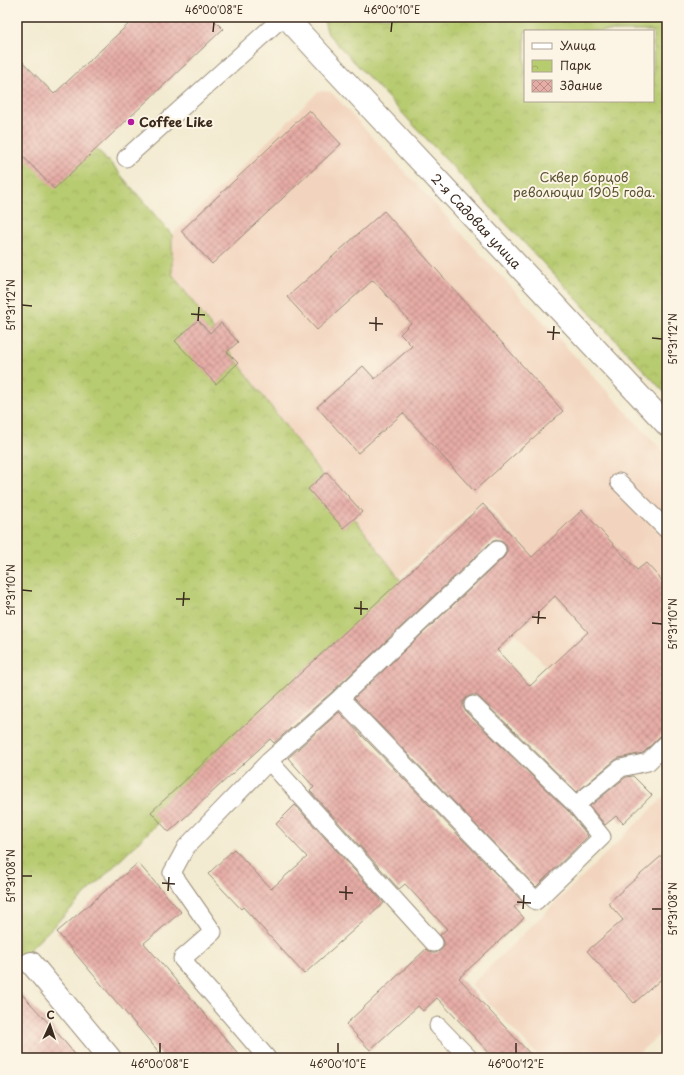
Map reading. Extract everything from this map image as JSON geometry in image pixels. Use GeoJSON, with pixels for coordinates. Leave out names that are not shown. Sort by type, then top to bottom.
{"type":"FeatureCollection","features":[{"type":"Feature","properties":{"kind":"street","name":"2-я Садовая улица"},"geometry":{"type":"LineString","coordinates":[[286,17],[330,66],[667,425]]}},
{"type":"Feature","properties":{"kind":"street"},"geometry":{"type":"LineString","coordinates":[[31,963],[110,1058]]}},
{"type":"Feature","properties":{"kind":"lane"},"geometry":{"type":"LineString","coordinates":[[126,158],[283,17]]}},
{"type":"Feature","properties":{"kind":"lane"},"geometry":{"type":"LineString","coordinates":[[619,482],[667,530]]}},
{"type":"Feature","properties":{"kind":"lane"},"geometry":{"type":"LineString","coordinates":[[267,1058],[182,959],[213,932],[172,873],[186,847],[269,761],[340,698],[498,550]]}},
{"type":"Feature","properties":{"kind":"lane"},"geometry":{"type":"LineString","coordinates":[[340,698],[536,901],[602,837],[576,805],[473,705]]}},
{"type":"Feature","properties":{"kind":"lane"},"geometry":{"type":"LineString","coordinates":[[576,805],[621,768],[648,762],[667,743]]}},
{"type":"Feature","properties":{"kind":"lane"},"geometry":{"type":"LineString","coordinates":[[269,761],[434,943]]}},
{"type":"Feature","properties":{"kind":"lane"},"geometry":{"type":"LineString","coordinates":[[438,1026],[468,1058]]}},
{"type":"Feature","properties":{"kind":"shaded area"},"geometry":{"type":"Polygon","coordinates":[[[318,92],[331,92],[667,456],[667,736],[638,763],[513,631],[493,581],[528,551],[484,500],[391,584],[172,326],[172,235],[318,92]]]}},
{"type":"Feature","properties":{"kind":"shaded area"},"geometry":{"type":"Polygon","coordinates":[[[667,794],[667,1028],[633,1058],[540,1058],[471,985],[667,794]]]}},
{"type":"Feature","properties":{"kind":"green space","name":"Сквер борцов революции 1905 года."},"geometry":{"type":"Polygon","coordinates":[[[326,17],[667,17],[667,395],[328,34],[324,21],[326,17]]]}},
{"type":"Feature","properties":{"kind":"green space"},"geometry":{"type":"Polygon","coordinates":[[[17,78],[103,155],[106,161],[108,160],[172,235],[172,274],[402,582],[17,962],[17,78]]]}},
{"type":"Feature","properties":{"kind":"building"},"geometry":{"type":"Polygon","coordinates":[[[136,17],[211,17],[223,29],[54,189],[17,150],[17,56],[54,94],[136,17]]]}},
{"type":"Feature","properties":{"kind":"building"},"geometry":{"type":"Polygon","coordinates":[[[309,110],[341,144],[212,264],[181,231],[309,110]]]}},
{"type":"Feature","properties":{"kind":"building"},"geometry":{"type":"Polygon","coordinates":[[[384,211],[563,411],[474,491],[403,413],[358,453],[317,407],[363,366],[375,379],[412,346],[400,334],[411,323],[373,280],[317,330],[287,297],[384,211]]]}},
{"type":"Feature","properties":{"kind":"building"},"geometry":{"type":"Polygon","coordinates":[[[198,320],[210,333],[221,323],[238,342],[227,352],[238,363],[216,384],[175,341],[198,320]]]}},
{"type":"Feature","properties":{"kind":"building"},"geometry":{"type":"Polygon","coordinates":[[[327,472],[362,512],[343,528],[308,489],[327,472]]]}},
{"type":"Feature","properties":{"kind":"building"},"geometry":{"type":"Polygon","coordinates":[[[483,504],[532,557],[582,510],[637,570],[646,563],[667,586],[667,731],[643,753],[615,760],[577,792],[480,698],[476,695],[471,695],[463,702],[463,707],[466,712],[569,812],[588,836],[536,887],[354,698],[504,557],[507,552],[505,543],[495,540],[490,543],[333,691],[274,743],[270,739],[169,832],[151,812],[483,504]],[[555,596],[497,650],[530,686],[588,632],[555,596]]]}},
{"type":"Feature","properties":{"kind":"building"},"geometry":{"type":"Polygon","coordinates":[[[339,712],[522,901],[514,907],[524,918],[459,978],[534,1058],[494,1058],[437,998],[423,1011],[418,1006],[370,1050],[346,1024],[426,949],[431,953],[436,953],[441,950],[444,946],[444,941],[440,935],[447,929],[405,884],[399,889],[310,791],[314,787],[288,758],[339,712]]]}},
{"type":"Feature","properties":{"kind":"building"},"geometry":{"type":"Polygon","coordinates":[[[633,776],[652,795],[623,823],[616,816],[605,825],[590,806],[626,777],[633,776]]]}},
{"type":"Feature","properties":{"kind":"building"},"geometry":{"type":"Polygon","coordinates":[[[295,805],[384,903],[304,974],[243,907],[241,909],[208,874],[234,849],[271,889],[307,857],[276,824],[295,805]]]}},
{"type":"Feature","properties":{"kind":"building"},"geometry":{"type":"Polygon","coordinates":[[[667,851],[667,974],[634,1003],[587,951],[623,920],[608,903],[667,851]]]}},
{"type":"Feature","properties":{"kind":"building"},"geometry":{"type":"Polygon","coordinates":[[[138,863],[181,912],[144,943],[242,1058],[164,1058],[57,932],[138,863]]]}},
{"type":"Feature","properties":{"kind":"building"},"geometry":{"type":"Polygon","coordinates":[[[17,989],[54,1029],[78,1058],[17,1058],[17,989]]]}},
{"type":"Feature","properties":{"kind":"place","name":"Coffee Like"},"geometry":{"type":"Point","coordinates":[131,122]}}]}
